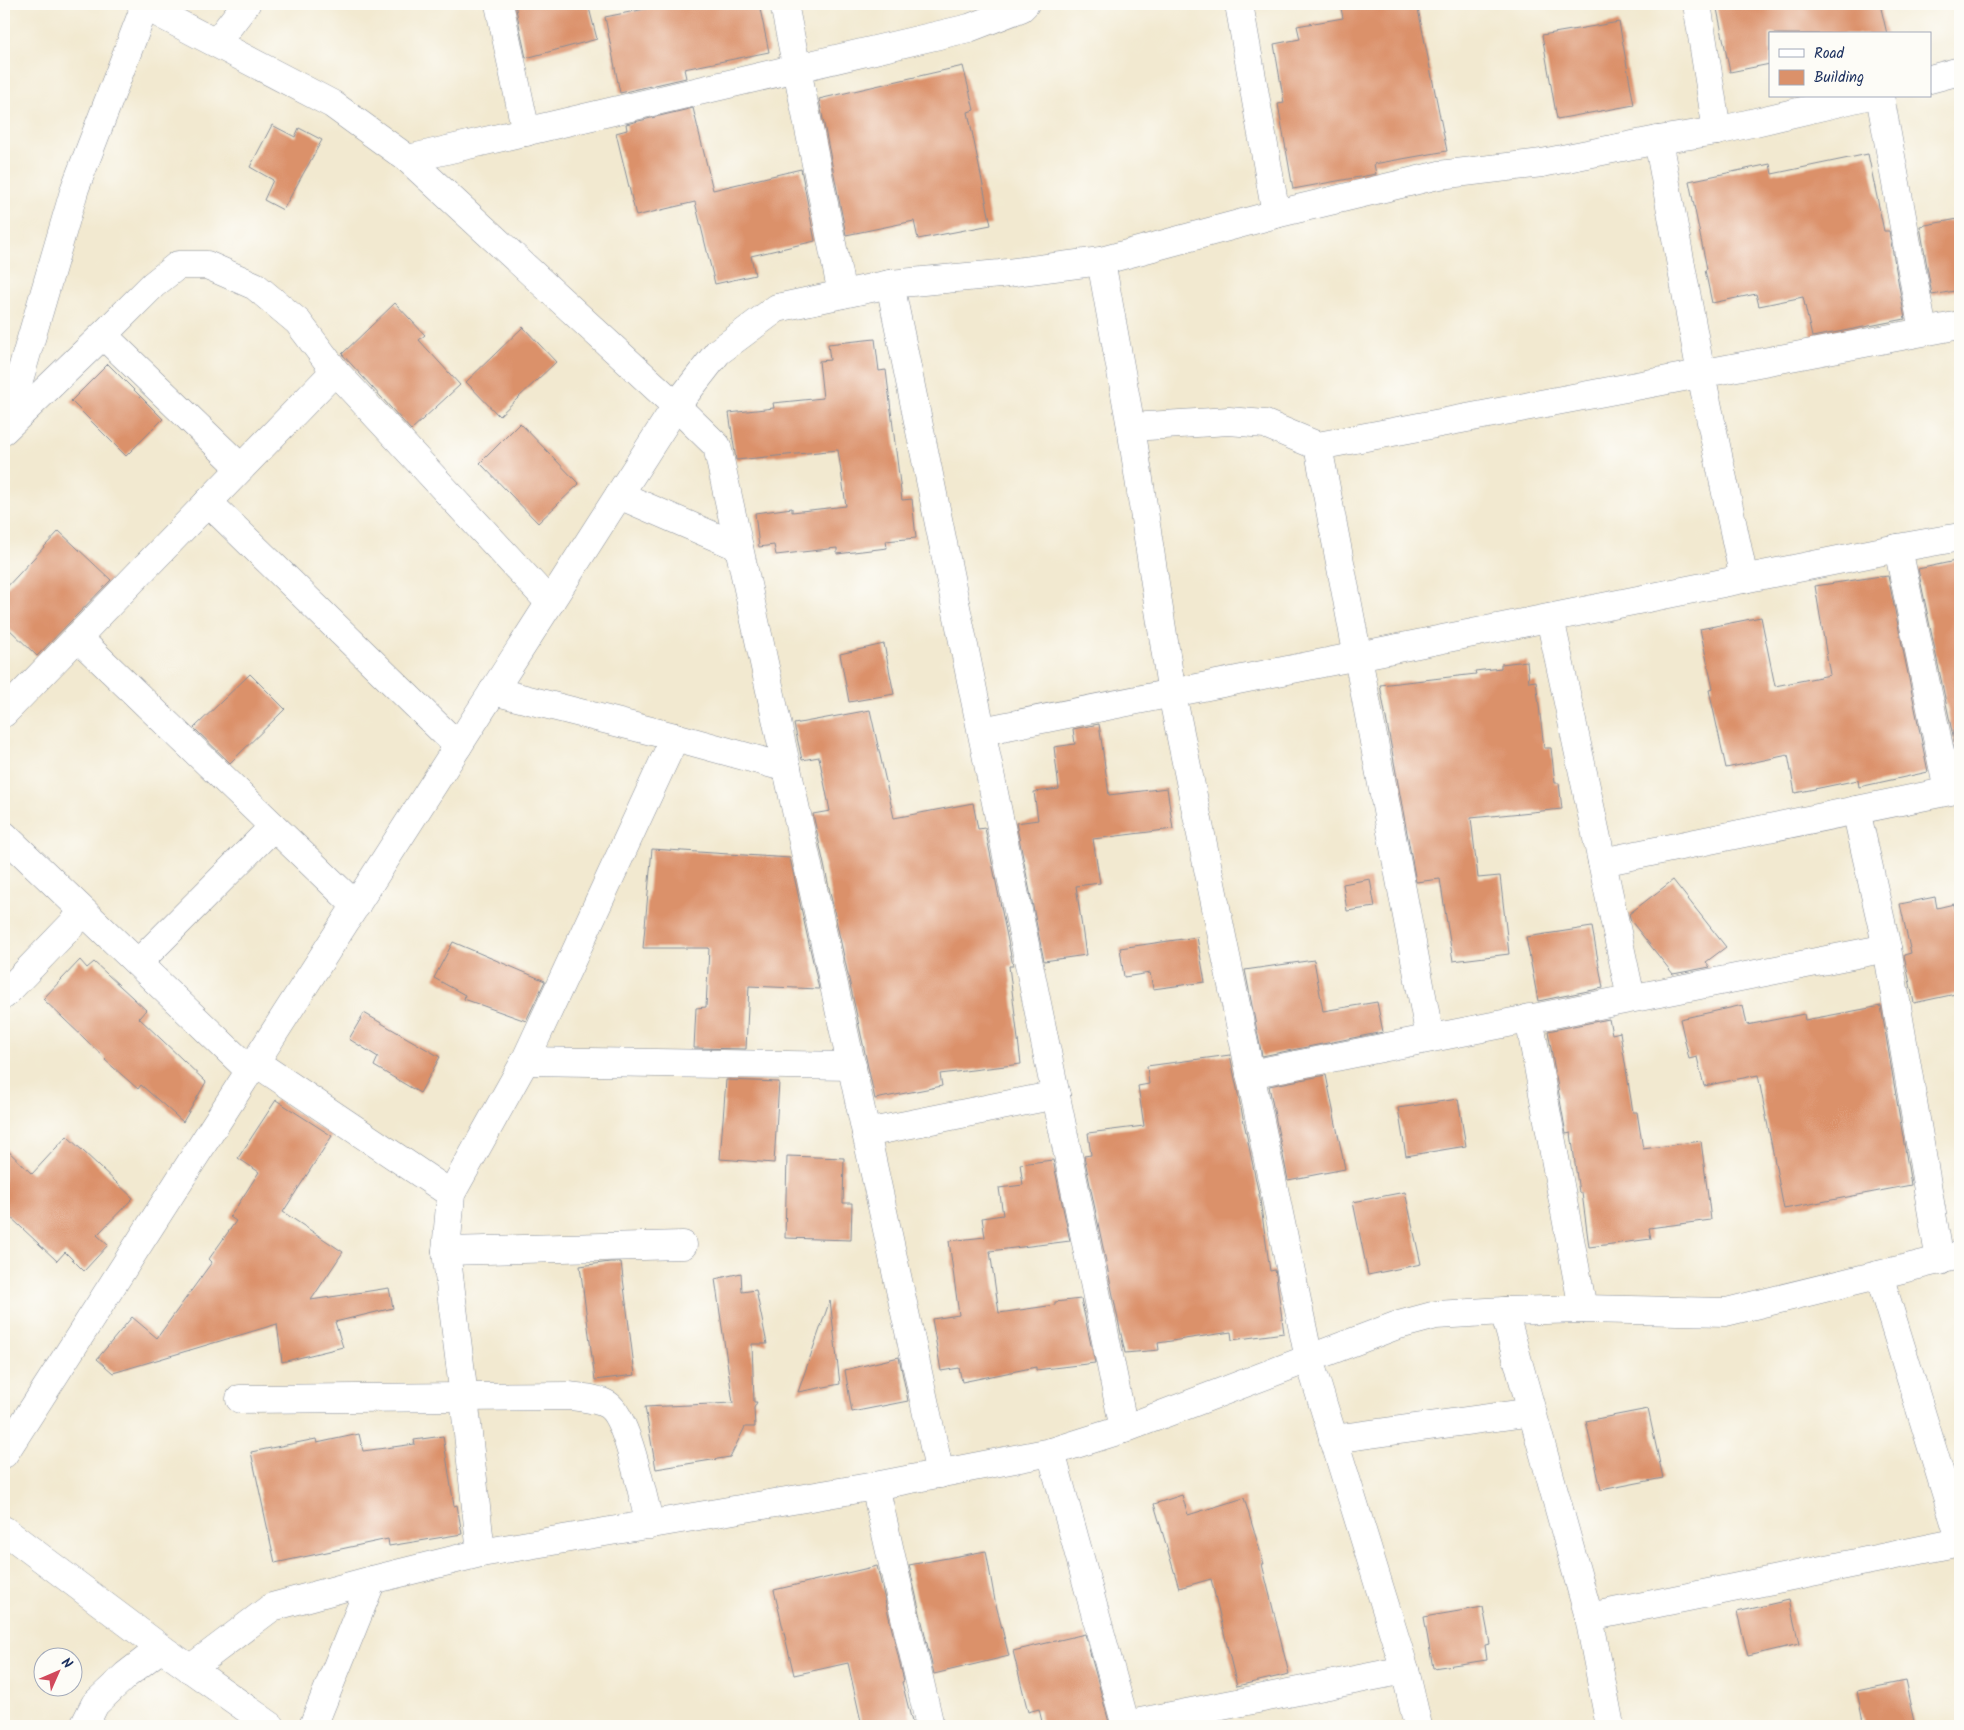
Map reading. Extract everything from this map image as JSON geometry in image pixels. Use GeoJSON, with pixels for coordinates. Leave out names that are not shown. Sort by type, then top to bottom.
{"type":"FeatureCollection","features":[{"type":"Feature","properties":{"kind":"street"},"geometry":{"type":"LineString","coordinates":[[216,43],[246,4]]}},
{"type":"Feature","properties":{"kind":"street"},"geometry":{"type":"LineString","coordinates":[[499,4],[526,132]]}},
{"type":"Feature","properties":{"kind":"street"},"geometry":{"type":"LineString","coordinates":[[784,4],[842,294]]}},
{"type":"Feature","properties":{"kind":"street"},"geometry":{"type":"LineString","coordinates":[[408,160],[969,28],[1021,8],[1025,4]]}},
{"type":"Feature","properties":{"kind":"street"},"geometry":{"type":"LineString","coordinates":[[1239,4],[1276,214]]}},
{"type":"Feature","properties":{"kind":"street"},"geometry":{"type":"LineString","coordinates":[[1697,4],[1717,131]]}},
{"type":"Feature","properties":{"kind":"street"},"geometry":{"type":"LineString","coordinates":[[4,429],[75,188],[143,5],[332,104],[408,160],[676,406],[717,446],[940,1474]]}},
{"type":"Feature","properties":{"kind":"street"},"geometry":{"type":"LineString","coordinates":[[1932,78],[1960,71]]}},
{"type":"Feature","properties":{"kind":"street"},"geometry":{"type":"LineString","coordinates":[[4,1454],[676,406],[718,352],[777,308],[890,284],[1000,274],[1101,261],[1276,214],[1439,175],[1542,163],[1658,140],[1717,131],[1857,98]]}},
{"type":"Feature","properties":{"kind":"street"},"geometry":{"type":"LineString","coordinates":[[1880,98],[1923,331]]}},
{"type":"Feature","properties":{"kind":"street"},"geometry":{"type":"LineString","coordinates":[[1658,140],[1701,374],[1744,579]]}},
{"type":"Feature","properties":{"kind":"street"},"geometry":{"type":"LineString","coordinates":[[1101,261],[1131,427],[1172,694],[1309,1359],[1405,1670],[1418,1726]]}},
{"type":"Feature","properties":{"kind":"street"},"geometry":{"type":"LineString","coordinates":[[4,429],[153,285],[178,266],[207,265],[255,286],[298,322],[335,371],[550,603]]}},
{"type":"Feature","properties":{"kind":"street"},"geometry":{"type":"LineString","coordinates":[[890,284],[1124,1429]]}},
{"type":"Feature","properties":{"kind":"street"},"geometry":{"type":"LineString","coordinates":[[1131,427],[1229,420],[1265,424],[1318,446],[1960,325]]}},
{"type":"Feature","properties":{"kind":"street"},"geometry":{"type":"LineString","coordinates":[[103,335],[241,468]]}},
{"type":"Feature","properties":{"kind":"street"},"geometry":{"type":"LineString","coordinates":[[4,712],[335,371]]}},
{"type":"Feature","properties":{"kind":"street"},"geometry":{"type":"LineString","coordinates":[[1318,446],[1430,1038]]}},
{"type":"Feature","properties":{"kind":"street"},"geometry":{"type":"LineString","coordinates":[[619,495],[739,547]]}},
{"type":"Feature","properties":{"kind":"street"},"geometry":{"type":"LineString","coordinates":[[208,502],[458,746]]}},
{"type":"Feature","properties":{"kind":"street"},"geometry":{"type":"LineString","coordinates":[[982,732],[1960,537]]}},
{"type":"Feature","properties":{"kind":"street"},"geometry":{"type":"LineString","coordinates":[[1602,862],[1954,790],[1898,548]]}},
{"type":"Feature","properties":{"kind":"street"},"geometry":{"type":"LineString","coordinates":[[1550,618],[1631,998]]}},
{"type":"Feature","properties":{"kind":"street"},"geometry":{"type":"LineString","coordinates":[[77,637],[356,906]]}},
{"type":"Feature","properties":{"kind":"street"},"geometry":{"type":"LineString","coordinates":[[493,691],[675,737],[787,768]]}},
{"type":"Feature","properties":{"kind":"street"},"geometry":{"type":"LineString","coordinates":[[481,1553],[446,1251],[451,1194],[525,1061],[675,737]]}},
{"type":"Feature","properties":{"kind":"street"},"geometry":{"type":"LineString","coordinates":[[190,1668],[272,1607],[481,1553],[875,1486],[1051,1452],[1124,1429],[1394,1326],[1436,1315],[1504,1310],[1583,1309],[1726,1312],[1950,1258],[1887,948],[1856,810]]}},
{"type":"Feature","properties":{"kind":"street"},"geometry":{"type":"LineString","coordinates":[[138,963],[274,827]]}},
{"type":"Feature","properties":{"kind":"street"},"geometry":{"type":"LineString","coordinates":[[4,835],[138,963],[253,1066],[451,1194]]}},
{"type":"Feature","properties":{"kind":"street"},"geometry":{"type":"LineString","coordinates":[[4,995],[84,912]]}},
{"type":"Feature","properties":{"kind":"street"},"geometry":{"type":"LineString","coordinates":[[1250,1074],[1887,948]]}},
{"type":"Feature","properties":{"kind":"street"},"geometry":{"type":"LineString","coordinates":[[1529,1018],[1583,1309]]}},
{"type":"Feature","properties":{"kind":"street"},"geometry":{"type":"LineString","coordinates":[[525,1061],[852,1066]]}},
{"type":"Feature","properties":{"kind":"street"},"geometry":{"type":"LineString","coordinates":[[866,1133],[1056,1095]]}},
{"type":"Feature","properties":{"kind":"street"},"geometry":{"type":"LineString","coordinates":[[446,1251],[683,1245]]}},
{"type":"Feature","properties":{"kind":"street"},"geometry":{"type":"LineString","coordinates":[[1589,1617],[1960,1541],[1879,1275]]}},
{"type":"Feature","properties":{"kind":"street"},"geometry":{"type":"LineString","coordinates":[[1504,1310],[1589,1617],[1610,1726]]}},
{"type":"Feature","properties":{"kind":"street"},"geometry":{"type":"LineString","coordinates":[[240,1399],[570,1396],[598,1401],[609,1406],[621,1422],[650,1525]]}},
{"type":"Feature","properties":{"kind":"street"},"geometry":{"type":"LineString","coordinates":[[1333,1439],[1532,1412]]}},
{"type":"Feature","properties":{"kind":"street"},"geometry":{"type":"LineString","coordinates":[[1051,1452],[1126,1726],[1405,1670]]}},
{"type":"Feature","properties":{"kind":"street"},"geometry":{"type":"LineString","coordinates":[[875,1486],[930,1726]]}},
{"type":"Feature","properties":{"kind":"street"},"geometry":{"type":"LineString","coordinates":[[4,1530],[161,1648],[271,1726]]}},
{"type":"Feature","properties":{"kind":"street"},"geometry":{"type":"LineString","coordinates":[[313,1726],[372,1580]]}},
{"type":"Feature","properties":{"kind":"street"},"geometry":{"type":"LineString","coordinates":[[84,1726],[95,1704],[126,1674],[161,1648]]}},
{"type":"Feature","properties":{"kind":"building"},"geometry":{"type":"Polygon","coordinates":[[[515,4],[588,4],[597,39],[526,58],[515,4]]]}},
{"type":"Feature","properties":{"kind":"building"},"geometry":{"type":"Polygon","coordinates":[[[670,4],[759,4],[769,52],[684,69],[686,78],[620,93],[605,17],[670,4]]]}},
{"type":"Feature","properties":{"kind":"building"},"geometry":{"type":"Polygon","coordinates":[[[1340,4],[1417,4],[1447,151],[1374,164],[1376,174],[1293,189],[1278,104],[1284,103],[1274,44],[1300,39],[1297,26],[1343,18],[1340,4]]]}},
{"type":"Feature","properties":{"kind":"building"},"geometry":{"type":"Polygon","coordinates":[[[1716,4],[1880,4],[1887,32],[1769,32],[1769,64],[1730,72],[1716,4]]]}},
{"type":"Feature","properties":{"kind":"building"},"geometry":{"type":"Polygon","coordinates":[[[1619,22],[1634,105],[1557,119],[1542,35],[1619,22]]]}},
{"type":"Feature","properties":{"kind":"building"},"geometry":{"type":"Polygon","coordinates":[[[963,66],[974,110],[968,112],[991,225],[918,239],[914,221],[846,235],[819,99],[963,66]]]}},
{"type":"Feature","properties":{"kind":"building"},"geometry":{"type":"Polygon","coordinates":[[[693,108],[713,190],[801,169],[815,241],[751,256],[755,275],[715,284],[695,202],[636,216],[616,133],[627,130],[626,124],[693,108]]]}},
{"type":"Feature","properties":{"kind":"building"},"geometry":{"type":"Polygon","coordinates":[[[272,125],[295,137],[299,128],[322,140],[283,210],[264,200],[273,180],[250,167],[272,125]]]}},
{"type":"Feature","properties":{"kind":"building"},"geometry":{"type":"Polygon","coordinates":[[[1868,154],[1884,231],[1889,231],[1905,319],[1812,337],[1803,297],[1759,306],[1756,294],[1712,303],[1689,181],[1770,164],[1772,174],[1868,154]]]}},
{"type":"Feature","properties":{"kind":"building"},"geometry":{"type":"Polygon","coordinates":[[[1958,219],[1960,233],[1960,290],[1932,295],[1920,226],[1958,219]]]}},
{"type":"Feature","properties":{"kind":"building"},"geometry":{"type":"Polygon","coordinates":[[[395,303],[425,335],[419,340],[460,385],[411,430],[342,354],[395,303]]]}},
{"type":"Feature","properties":{"kind":"building"},"geometry":{"type":"Polygon","coordinates":[[[523,327],[556,362],[499,416],[466,382],[523,327]]]}},
{"type":"Feature","properties":{"kind":"building"},"geometry":{"type":"Polygon","coordinates":[[[875,339],[879,371],[886,370],[902,500],[912,499],[916,538],[886,541],[887,548],[837,554],[837,548],[776,555],[774,545],[759,547],[755,513],[792,508],[792,512],[846,506],[838,450],[736,460],[729,413],[774,408],[773,403],[823,398],[819,361],[830,360],[828,344],[875,339]]]}},
{"type":"Feature","properties":{"kind":"building"},"geometry":{"type":"Polygon","coordinates":[[[108,364],[163,419],[126,456],[71,401],[108,364]]]}},
{"type":"Feature","properties":{"kind":"building"},"geometry":{"type":"Polygon","coordinates":[[[520,423],[579,484],[538,523],[480,463],[520,423]]]}},
{"type":"Feature","properties":{"kind":"building"},"geometry":{"type":"Polygon","coordinates":[[[59,531],[111,580],[37,656],[4,624],[4,590],[59,531]]]}},
{"type":"Feature","properties":{"kind":"building"},"geometry":{"type":"Polygon","coordinates":[[[1960,560],[1960,765],[1959,765],[1918,569],[1960,560]]]}},
{"type":"Feature","properties":{"kind":"building"},"geometry":{"type":"Polygon","coordinates":[[[1888,576],[1928,772],[1859,787],[1858,780],[1795,793],[1788,755],[1726,768],[1709,690],[1713,689],[1700,629],[1761,617],[1775,686],[1830,675],[1815,586],[1888,576]]]}},
{"type":"Feature","properties":{"kind":"building"},"geometry":{"type":"Polygon","coordinates":[[[884,644],[894,694],[849,702],[840,654],[884,644]]]}},
{"type":"Feature","properties":{"kind":"building"},"geometry":{"type":"Polygon","coordinates":[[[1527,661],[1529,682],[1536,681],[1544,748],[1551,748],[1555,783],[1559,783],[1562,809],[1471,818],[1478,878],[1500,876],[1509,954],[1453,961],[1440,879],[1416,882],[1380,685],[1476,674],[1475,671],[1501,668],[1501,664],[1527,661]]]}},
{"type":"Feature","properties":{"kind":"building"},"geometry":{"type":"Polygon","coordinates":[[[250,674],[285,709],[230,763],[194,728],[250,674]]]}},
{"type":"Feature","properties":{"kind":"building"},"geometry":{"type":"Polygon","coordinates":[[[870,710],[894,818],[973,803],[978,829],[985,828],[1013,966],[1009,966],[1021,1064],[940,1074],[942,1086],[875,1099],[813,814],[830,811],[819,757],[802,760],[794,724],[870,710]]]}},
{"type":"Feature","properties":{"kind":"building"},"geometry":{"type":"Polygon","coordinates":[[[1099,724],[1109,795],[1167,788],[1173,829],[1093,839],[1100,883],[1076,886],[1086,955],[1044,961],[1016,823],[1038,820],[1034,792],[1059,789],[1054,747],[1075,744],[1073,729],[1099,724]]]}},
{"type":"Feature","properties":{"kind":"building"},"geometry":{"type":"Polygon","coordinates":[[[652,849],[790,858],[819,989],[749,986],[746,1049],[694,1048],[696,1008],[706,1007],[709,948],[643,948],[652,849]]]}},
{"type":"Feature","properties":{"kind":"building"},"geometry":{"type":"Polygon","coordinates":[[[1370,879],[1375,907],[1347,911],[1343,884],[1370,879]]]}},
{"type":"Feature","properties":{"kind":"building"},"geometry":{"type":"Polygon","coordinates":[[[1673,880],[1726,947],[1706,962],[1710,967],[1673,974],[1631,921],[1629,914],[1673,880]]]}},
{"type":"Feature","properties":{"kind":"building"},"geometry":{"type":"Polygon","coordinates":[[[1935,897],[1937,908],[1954,904],[1960,932],[1960,993],[1914,1003],[1904,955],[1911,953],[1900,904],[1935,897]]]}},
{"type":"Feature","properties":{"kind":"building"},"geometry":{"type":"Polygon","coordinates":[[[1592,927],[1603,988],[1538,1001],[1526,937],[1592,927]]]}},
{"type":"Feature","properties":{"kind":"building"},"geometry":{"type":"Polygon","coordinates":[[[1197,937],[1205,982],[1153,989],[1150,973],[1124,977],[1120,948],[1197,937]]]}},
{"type":"Feature","properties":{"kind":"building"},"geometry":{"type":"Polygon","coordinates":[[[453,942],[545,981],[526,1021],[464,999],[465,995],[434,978],[453,942]]]}},
{"type":"Feature","properties":{"kind":"building"},"geometry":{"type":"Polygon","coordinates":[[[80,960],[87,968],[94,962],[146,1010],[139,1018],[206,1082],[183,1122],[141,1085],[138,1089],[105,1060],[43,999],[80,960]]]}},
{"type":"Feature","properties":{"kind":"building"},"geometry":{"type":"Polygon","coordinates":[[[1314,960],[1323,1011],[1377,1002],[1383,1032],[1262,1056],[1245,970],[1314,960]]]}},
{"type":"Feature","properties":{"kind":"building"},"geometry":{"type":"Polygon","coordinates":[[[1743,1005],[1747,1025],[1804,1014],[1805,1020],[1881,1006],[1911,1185],[1784,1209],[1758,1075],[1704,1086],[1697,1057],[1689,1059],[1680,1019],[1743,1005]]]}},
{"type":"Feature","properties":{"kind":"building"},"geometry":{"type":"Polygon","coordinates":[[[364,1013],[440,1057],[420,1093],[374,1066],[378,1057],[349,1039],[364,1013]]]}},
{"type":"Feature","properties":{"kind":"building"},"geometry":{"type":"Polygon","coordinates":[[[1609,1019],[1612,1034],[1620,1032],[1633,1112],[1637,1112],[1643,1149],[1701,1141],[1711,1220],[1649,1228],[1651,1239],[1589,1247],[1582,1193],[1579,1193],[1571,1133],[1566,1134],[1548,1031],[1609,1019]]]}},
{"type":"Feature","properties":{"kind":"building"},"geometry":{"type":"Polygon","coordinates":[[[1230,1055],[1260,1200],[1270,1271],[1275,1270],[1276,1275],[1284,1333],[1232,1340],[1231,1332],[1158,1343],[1159,1350],[1125,1353],[1084,1156],[1091,1155],[1088,1133],[1144,1126],[1138,1086],[1149,1084],[1147,1066],[1230,1055]]]}},
{"type":"Feature","properties":{"kind":"building"},"geometry":{"type":"Polygon","coordinates":[[[1326,1075],[1345,1169],[1288,1180],[1269,1086],[1326,1075]]]}},
{"type":"Feature","properties":{"kind":"building"},"geometry":{"type":"Polygon","coordinates":[[[726,1080],[779,1082],[774,1163],[720,1159],[726,1080]]]}},
{"type":"Feature","properties":{"kind":"building"},"geometry":{"type":"Polygon","coordinates":[[[1458,1099],[1466,1146],[1406,1156],[1398,1108],[1458,1099]]]}},
{"type":"Feature","properties":{"kind":"building"},"geometry":{"type":"Polygon","coordinates":[[[276,1100],[332,1136],[283,1212],[343,1252],[311,1300],[389,1288],[393,1308],[335,1322],[343,1347],[282,1362],[277,1324],[113,1373],[97,1359],[132,1317],[157,1338],[212,1262],[209,1259],[236,1221],[230,1217],[259,1172],[238,1158],[276,1100]]]}},
{"type":"Feature","properties":{"kind":"building"},"geometry":{"type":"Polygon","coordinates":[[[67,1136],[133,1198],[97,1235],[108,1245],[84,1271],[65,1252],[57,1261],[4,1211],[4,1147],[32,1174],[67,1136]]]}},
{"type":"Feature","properties":{"kind":"building"},"geometry":{"type":"Polygon","coordinates":[[[787,1156],[844,1158],[843,1203],[852,1203],[851,1240],[785,1238],[787,1156]]]}},
{"type":"Feature","properties":{"kind":"building"},"geometry":{"type":"Polygon","coordinates":[[[1053,1160],[1070,1241],[990,1251],[999,1313],[1055,1305],[1055,1302],[1081,1299],[1095,1363],[1036,1370],[1036,1367],[962,1382],[959,1368],[941,1371],[932,1319],[959,1315],[949,1241],[985,1237],[982,1218],[1003,1215],[999,1188],[1023,1185],[1020,1164],[1053,1160]]]}},
{"type":"Feature","properties":{"kind":"building"},"geometry":{"type":"Polygon","coordinates":[[[1405,1192],[1421,1264],[1368,1275],[1353,1202],[1405,1192]]]}},
{"type":"Feature","properties":{"kind":"building"},"geometry":{"type":"Polygon","coordinates":[[[621,1262],[635,1375],[595,1380],[580,1266],[621,1262]]]}},
{"type":"Feature","properties":{"kind":"building"},"geometry":{"type":"Polygon","coordinates":[[[741,1273],[742,1292],[756,1290],[767,1344],[752,1344],[754,1402],[757,1402],[754,1408],[755,1427],[745,1427],[730,1457],[656,1469],[645,1407],[733,1403],[715,1279],[741,1273]]]}},
{"type":"Feature","properties":{"kind":"building"},"geometry":{"type":"Polygon","coordinates":[[[830,1300],[840,1384],[798,1392],[830,1300]]]}},
{"type":"Feature","properties":{"kind":"building"},"geometry":{"type":"Polygon","coordinates":[[[899,1357],[908,1401],[852,1412],[845,1370],[899,1357]]]}},
{"type":"Feature","properties":{"kind":"building"},"geometry":{"type":"Polygon","coordinates":[[[1648,1409],[1663,1478],[1601,1490],[1586,1421],[1648,1409]]]}},
{"type":"Feature","properties":{"kind":"building"},"geometry":{"type":"Polygon","coordinates":[[[359,1434],[363,1451],[415,1444],[414,1440],[443,1436],[454,1506],[457,1505],[462,1534],[389,1546],[388,1539],[275,1563],[251,1452],[316,1439],[317,1443],[359,1434]]]}},
{"type":"Feature","properties":{"kind":"building"},"geometry":{"type":"Polygon","coordinates":[[[1182,1495],[1188,1515],[1244,1498],[1264,1564],[1262,1564],[1289,1674],[1237,1686],[1211,1579],[1179,1588],[1154,1504],[1182,1495]]]}},
{"type":"Feature","properties":{"kind":"building"},"geometry":{"type":"Polygon","coordinates":[[[986,1551],[995,1601],[1009,1656],[934,1674],[909,1565],[986,1551]]]}},
{"type":"Feature","properties":{"kind":"building"},"geometry":{"type":"Polygon","coordinates":[[[877,1566],[913,1726],[862,1726],[848,1663],[794,1675],[774,1590],[877,1566]]]}},
{"type":"Feature","properties":{"kind":"building"},"geometry":{"type":"Polygon","coordinates":[[[1789,1600],[1799,1644],[1748,1656],[1737,1612],[1789,1600]]]}},
{"type":"Feature","properties":{"kind":"building"},"geometry":{"type":"Polygon","coordinates":[[[1483,1607],[1490,1644],[1485,1645],[1487,1660],[1433,1668],[1424,1617],[1483,1607]]]}},
{"type":"Feature","properties":{"kind":"building"},"geometry":{"type":"Polygon","coordinates":[[[1085,1634],[1110,1726],[1043,1726],[1039,1709],[1028,1712],[1013,1651],[1085,1634]]]}},
{"type":"Feature","properties":{"kind":"building"},"geometry":{"type":"Polygon","coordinates":[[[1905,1681],[1915,1726],[1864,1726],[1857,1691],[1905,1681]]]}}]}
